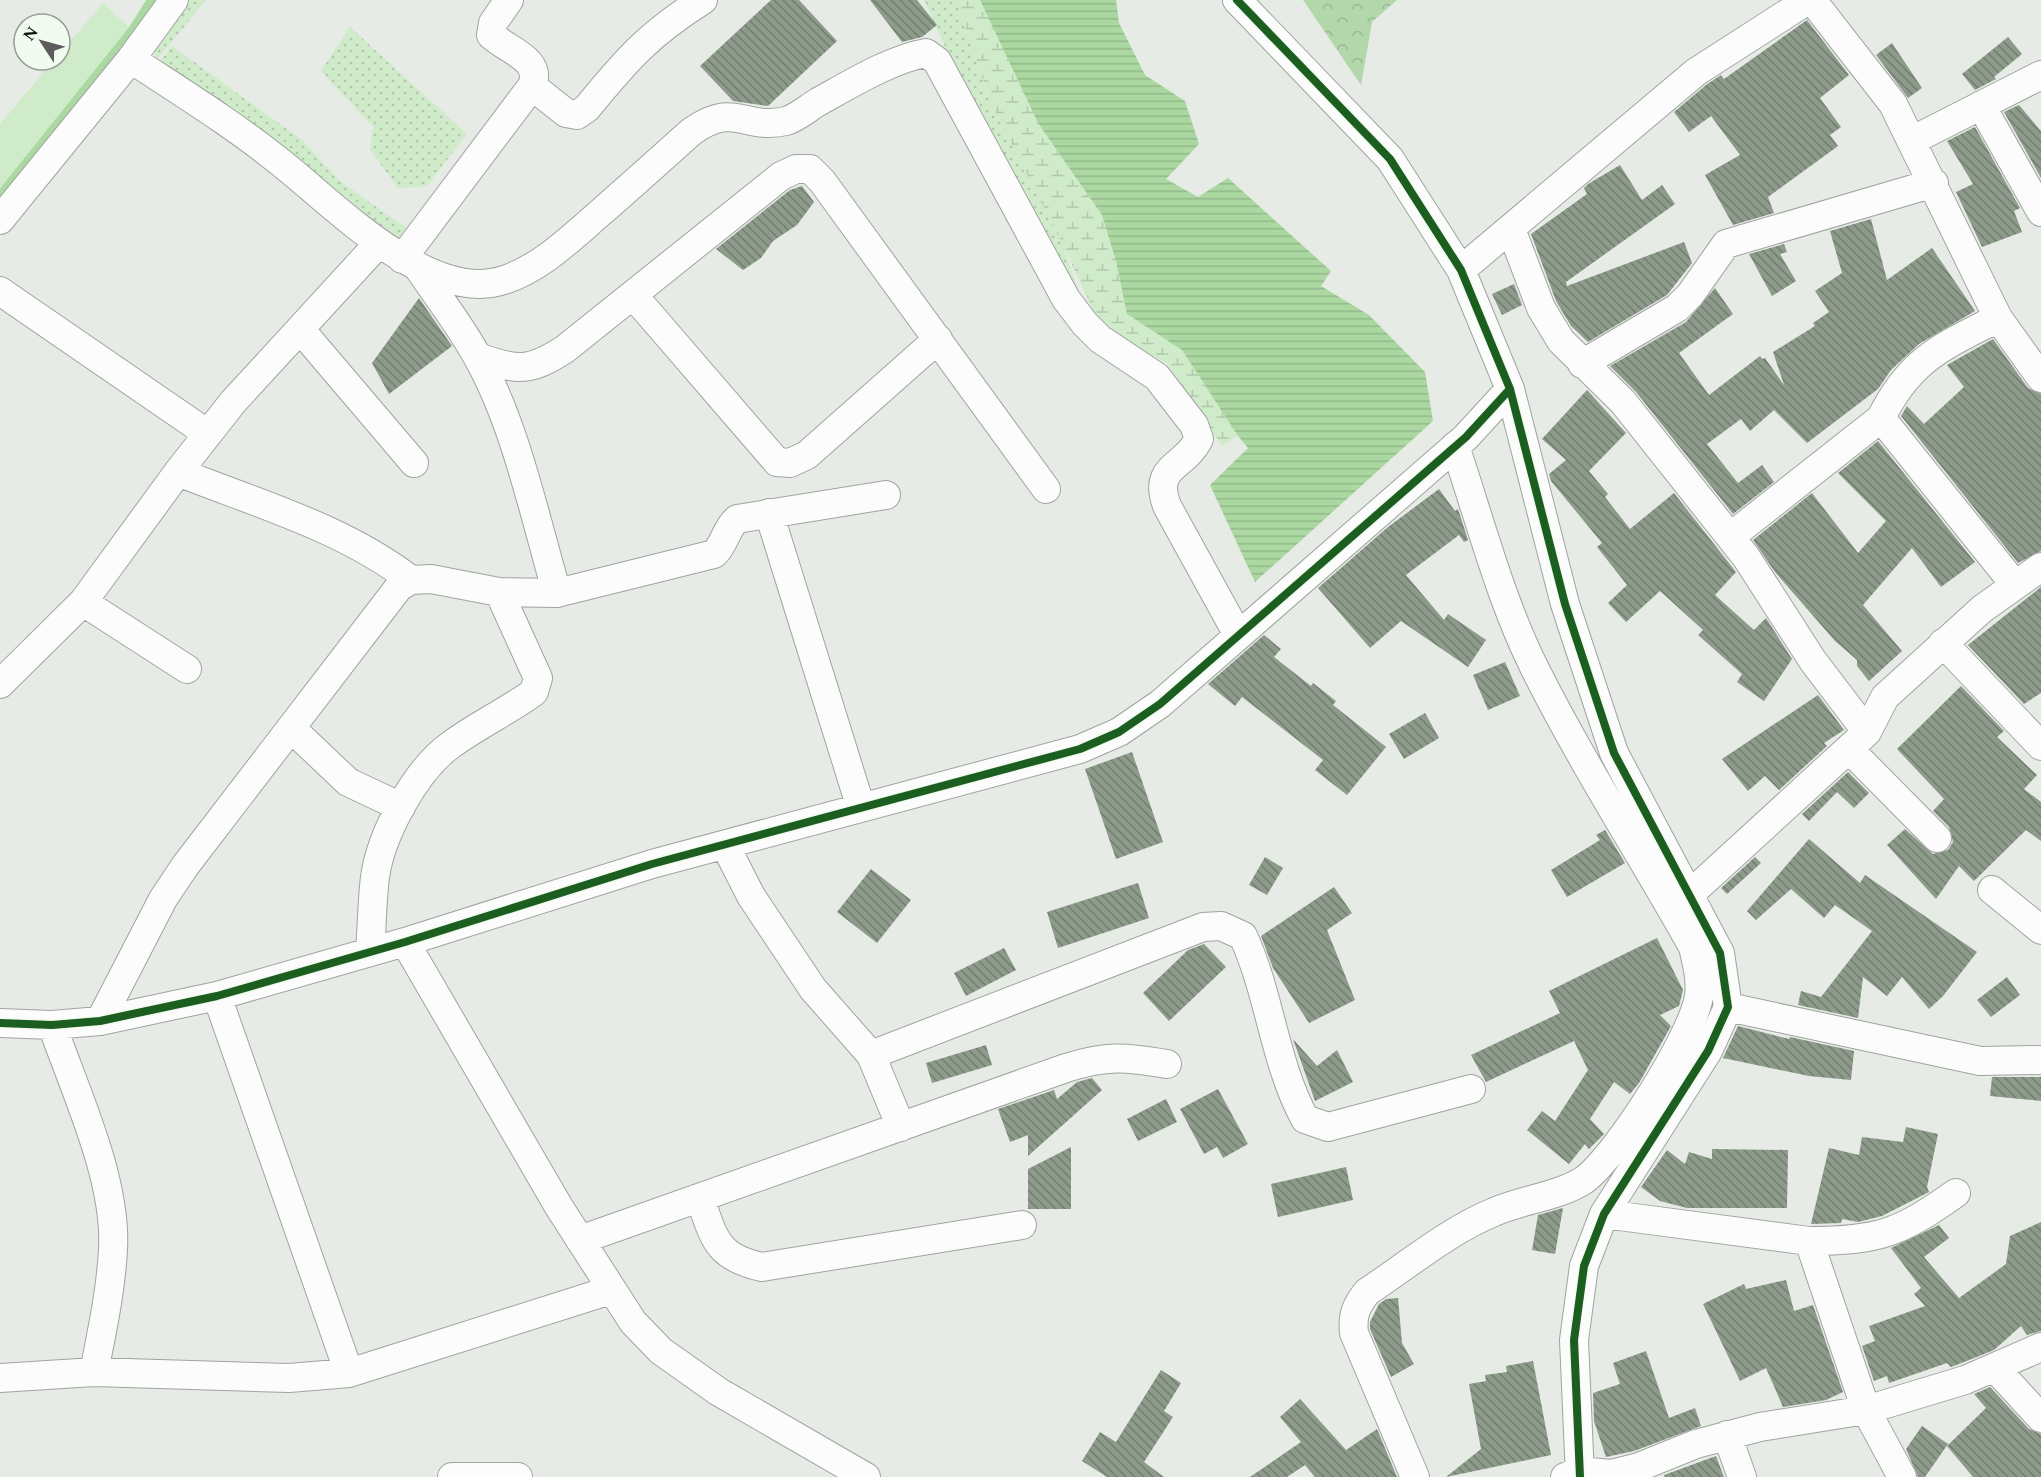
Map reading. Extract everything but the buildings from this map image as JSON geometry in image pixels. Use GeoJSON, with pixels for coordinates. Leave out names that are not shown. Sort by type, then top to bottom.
{"type":"FeatureCollection","features":[{"type":"Feature","properties":{"kind":"street"},"geometry":{"type":"LineString","coordinates":[[0,220],[131,59],[174,0]]}},
{"type":"Feature","properties":{"kind":"street"},"geometry":{"type":"LineString","coordinates":[[410,263],[532,86],[536,76],[534,67],[491,35],[493,23],[509,0]]}},
{"type":"Feature","properties":{"kind":"street"},"geometry":{"type":"LineString","coordinates":[[532,86],[566,113],[577,115],[587,108],[642,43],[664,25],[703,0]]}},
{"type":"Feature","properties":{"kind":"street"},"geometry":{"type":"LineString","coordinates":[[1237,0],[1390,159],[1461,270],[1510,389],[1565,604],[1614,753],[1720,953],[1728,1007],[1708,1050],[1604,1214],[1584,1266],[1574,1340],[1575,1475],[1611,1474],[1639,1467],[1727,1435],[1760,1427],[1866,1410],[1996,1369],[2041,1347]]}},
{"type":"Feature","properties":{"kind":"street"},"geometry":{"type":"LineString","coordinates":[[1461,270],[1696,72],[1810,0],[1893,104],[1913,140],[1998,318],[2039,372]]}},
{"type":"Feature","properties":{"kind":"street"},"geometry":{"type":"LineString","coordinates":[[131,59],[280,162],[378,244],[410,263],[449,279],[486,285],[523,272],[561,248],[691,132],[709,119],[729,115],[765,124],[789,120],[858,81],[914,55],[926,53],[937,61],[1072,308],[1100,339],[1157,377],[1194,425],[1199,439],[1193,451],[1164,474],[1161,489],[1167,506],[1239,635]]}},
{"type":"Feature","properties":{"kind":"street"},"geometry":{"type":"LineString","coordinates":[[1913,140],[2041,75]]}},
{"type":"Feature","properties":{"kind":"street"},"geometry":{"type":"LineString","coordinates":[[1981,105],[2041,212]]}},
{"type":"Feature","properties":{"kind":"street"},"geometry":{"type":"LineString","coordinates":[[478,357],[507,367],[527,368],[545,362],[566,350],[781,176],[796,169],[810,169],[938,339],[1046,489]]}},
{"type":"Feature","properties":{"kind":"street"},"geometry":{"type":"LineString","coordinates":[[1582,364],[1677,308],[1690,295],[1726,244],[1934,183]]}},
{"type":"Feature","properties":{"kind":"street"},"geometry":{"type":"LineString","coordinates":[[1511,229],[1541,308],[1561,341],[1623,402],[1730,537],[1813,661],[1858,741],[1937,838]]}},
{"type":"Feature","properties":{"kind":"street"},"geometry":{"type":"LineString","coordinates":[[0,684],[83,602],[208,434],[378,244]]}},
{"type":"Feature","properties":{"kind":"street"},"geometry":{"type":"LineString","coordinates":[[410,263],[478,357],[495,393],[516,450],[557,592]]}},
{"type":"Feature","properties":{"kind":"street"},"geometry":{"type":"LineString","coordinates":[[0,291],[208,434]]}},
{"type":"Feature","properties":{"kind":"street"},"geometry":{"type":"LineString","coordinates":[[633,295],[777,462],[790,463],[807,455],[938,339]]}},
{"type":"Feature","properties":{"kind":"street"},"geometry":{"type":"LineString","coordinates":[[1730,537],[1881,418],[1893,394],[1912,369],[1940,348],[1998,318]]}},
{"type":"Feature","properties":{"kind":"street"},"geometry":{"type":"LineString","coordinates":[[300,329],[414,463]]}},
{"type":"Feature","properties":{"kind":"street"},"geometry":{"type":"LineString","coordinates":[[0,1023],[52,1025],[100,1021],[217,996],[370,950],[405,942],[652,864],[1080,749],[1119,732],[1160,704],[1455,446],[1510,389]]}},
{"type":"Feature","properties":{"kind":"street"},"geometry":{"type":"LineString","coordinates":[[1881,418],[2015,585]]}},
{"type":"Feature","properties":{"kind":"street"},"geometry":{"type":"LineString","coordinates":[[1415,1477],[1354,1333],[1352,1318],[1357,1304],[1367,1292],[1467,1226],[1516,1203],[1564,1189],[1581,1181],[1596,1170],[1640,1113],[1689,1025],[1699,998],[1700,975],[1693,947],[1596,781],[1535,669],[1515,625],[1455,446]]}},
{"type":"Feature","properties":{"kind":"street"},"geometry":{"type":"LineString","coordinates":[[178,472],[357,545],[389,563],[411,580]]}},
{"type":"Feature","properties":{"kind":"street"},"geometry":{"type":"LineString","coordinates":[[100,1021],[163,899],[185,866],[399,587],[411,580],[431,579],[499,592],[557,592],[714,554],[722,547],[728,528],[737,519],[886,495]]}},
{"type":"Feature","properties":{"kind":"street"},"geometry":{"type":"LineString","coordinates":[[769,513],[861,808]]}},
{"type":"Feature","properties":{"kind":"street"},"geometry":{"type":"LineString","coordinates":[[1689,895],[1858,741],[1885,697],[1943,643],[2041,567]]}},
{"type":"Feature","properties":{"kind":"street"},"geometry":{"type":"LineString","coordinates":[[370,950],[375,875],[385,840],[401,807],[427,768],[450,744],[534,692],[538,678],[499,592]]}},
{"type":"Feature","properties":{"kind":"street"},"geometry":{"type":"LineString","coordinates":[[83,602],[187,669]]}},
{"type":"Feature","properties":{"kind":"street"},"geometry":{"type":"LineString","coordinates":[[1943,643],[2041,746]]}},
{"type":"Feature","properties":{"kind":"street"},"geometry":{"type":"LineString","coordinates":[[291,728],[348,782],[401,807]]}},
{"type":"Feature","properties":{"kind":"street"},"geometry":{"type":"LineString","coordinates":[[725,844],[751,896],[813,988],[871,1055],[901,1128]]}},
{"type":"Feature","properties":{"kind":"street"},"geometry":{"type":"LineString","coordinates":[[1992,890],[2041,930]]}},
{"type":"Feature","properties":{"kind":"street"},"geometry":{"type":"LineString","coordinates":[[871,1055],[1203,927],[1221,926],[1243,936],[1254,961],[1292,1095],[1305,1119],[1329,1126],[1471,1089]]}},
{"type":"Feature","properties":{"kind":"street"},"geometry":{"type":"LineString","coordinates":[[405,942],[580,1240],[611,1290],[647,1336],[688,1371],[719,1392],[866,1477]]}},
{"type":"Feature","properties":{"kind":"street"},"geometry":{"type":"LineString","coordinates":[[217,996],[349,1374]]}},
{"type":"Feature","properties":{"kind":"street"},"geometry":{"type":"LineString","coordinates":[[1728,1007],[1980,1061],[2041,1060]]}},
{"type":"Feature","properties":{"kind":"street"},"geometry":{"type":"LineString","coordinates":[[52,1025],[104,1173],[111,1211],[114,1248],[94,1372]]}},
{"type":"Feature","properties":{"kind":"street"},"geometry":{"type":"LineString","coordinates":[[580,1240],[1098,1058],[1127,1057],[1167,1064]]}},
{"type":"Feature","properties":{"kind":"street"},"geometry":{"type":"LineString","coordinates":[[1604,1214],[1809,1241],[1868,1238],[1898,1230],[1956,1193]]}},
{"type":"Feature","properties":{"kind":"street"},"geometry":{"type":"LineString","coordinates":[[700,1198],[712,1234],[723,1250],[739,1262],[762,1267],[1022,1225]]}},
{"type":"Feature","properties":{"kind":"street"},"geometry":{"type":"LineString","coordinates":[[1809,1241],[1866,1410],[1902,1477]]}},
{"type":"Feature","properties":{"kind":"street"},"geometry":{"type":"LineString","coordinates":[[0,1378],[94,1372],[289,1378],[349,1374],[611,1290]]}},
{"type":"Feature","properties":{"kind":"street"},"geometry":{"type":"LineString","coordinates":[[1996,1369],[2041,1418]]}},
{"type":"Feature","properties":{"kind":"street"},"geometry":{"type":"LineString","coordinates":[[1727,1435],[1742,1477]]}},
{"type":"Feature","properties":{"kind":"street"},"geometry":{"type":"LineString","coordinates":[[452,1477],[518,1477]]}},
{"type":"Feature","properties":{"kind":"green space"},"geometry":{"type":"Polygon","coordinates":[[[180,0],[206,0],[157,60],[149,37],[180,0]]]}},
{"type":"Feature","properties":{"kind":"green space"},"geometry":{"type":"Polygon","coordinates":[[[924,0],[956,0],[991,103],[1063,245],[1084,309],[1000,168],[924,0]]]}},
{"type":"Feature","properties":{"kind":"green space"},"geometry":{"type":"Polygon","coordinates":[[[956,0],[980,0],[1038,123],[1102,215],[1116,261],[1127,314],[1182,350],[1238,436],[1222,446],[1168,364],[1102,329],[1063,245],[991,103],[956,0]]]}},
{"type":"Feature","properties":{"kind":"green space"},"geometry":{"type":"Polygon","coordinates":[[[1303,0],[1397,0],[1372,22],[1361,85],[1303,0]]]}},
{"type":"Feature","properties":{"kind":"green space"},"geometry":{"type":"Polygon","coordinates":[[[103,3],[132,30],[0,195],[0,124],[44,72],[72,72],[72,39],[103,3]]]}},
{"type":"Feature","properties":{"kind":"green space"},"geometry":{"type":"Polygon","coordinates":[[[350,27],[467,134],[426,187],[398,188],[370,150],[373,127],[321,71],[350,27]]]}},
{"type":"Feature","properties":{"kind":"green space"},"geometry":{"type":"Polygon","coordinates":[[[172,46],[302,140],[341,182],[421,238],[411,252],[157,65],[172,46]]]}},
{"type":"Feature","properties":{"kind":"shaded area"},"geometry":{"type":"Polygon","coordinates":[[[980,0],[1116,0],[1119,23],[1145,75],[1185,101],[1199,144],[1166,179],[1198,197],[1228,178],[1331,271],[1321,286],[1369,315],[1425,372],[1433,421],[1255,582],[1210,485],[1248,448],[1182,350],[1127,314],[1116,261],[1102,215],[1038,123],[980,0]]]}},
{"type":"Feature","properties":{"kind":"waterway"},"geometry":{"type":"LineString","coordinates":[[0,195],[132,30],[151,0]]}},
{"type":"Feature","properties":{"kind":"cycle path"},"geometry":{"type":"LineString","coordinates":[[1237,0],[1390,159],[1461,270],[1510,389],[1565,604],[1614,753],[1720,953],[1728,1007],[1708,1051],[1604,1214],[1584,1266],[1574,1340],[1580,1477]]}},
{"type":"Feature","properties":{"kind":"cycle path"},"geometry":{"type":"LineString","coordinates":[[0,1023],[52,1025],[100,1021],[217,996],[405,942],[652,864],[1080,749],[1119,732],[1160,704],[1466,437],[1510,389]]}}]}
